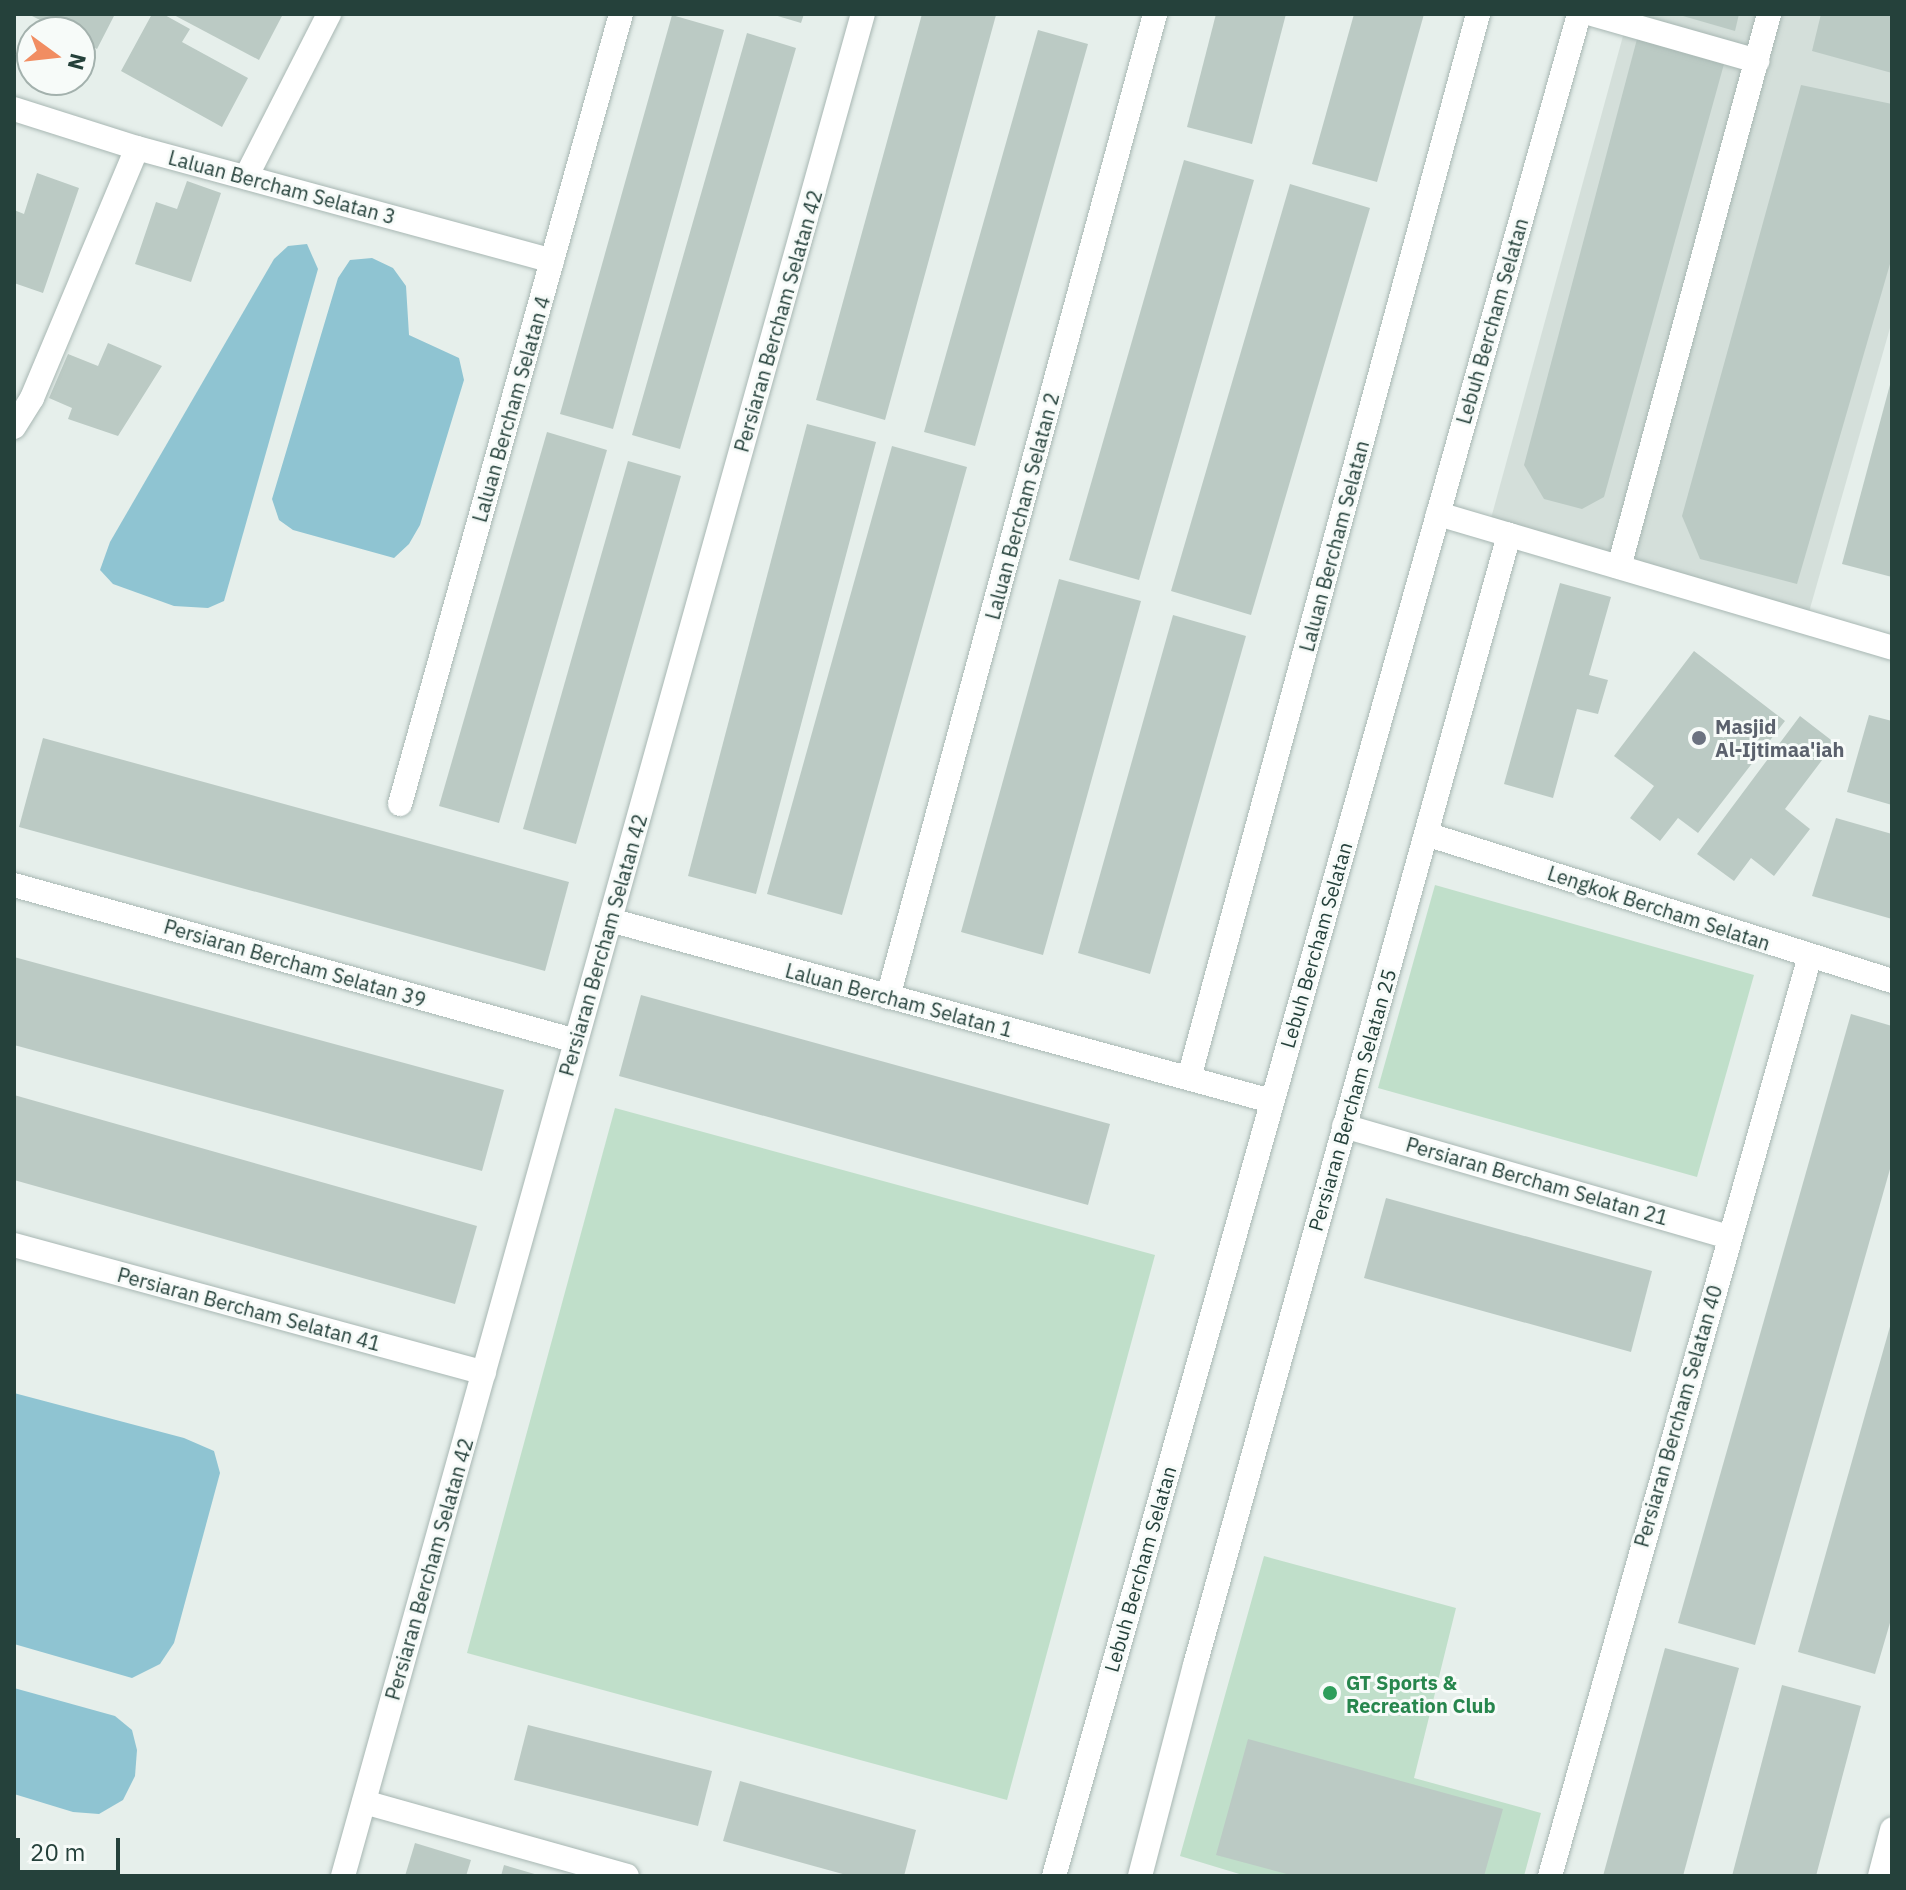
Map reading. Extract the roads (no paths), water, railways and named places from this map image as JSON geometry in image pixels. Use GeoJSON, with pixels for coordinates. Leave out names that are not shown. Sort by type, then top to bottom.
{"type":"FeatureCollection","features":[{"type":"Feature","properties":{"kind":"street"},"geometry":{"type":"LineString","coordinates":[[246,177],[329,14]]}},
{"type":"Feature","properties":{"kind":"street","name":"Laluan Bercham Selatan 4"},"geometry":{"type":"LineString","coordinates":[[400,804],[621,14]]}},
{"type":"Feature","properties":{"kind":"street","name":"Persiaran Bercham Selatan 42"},"geometry":{"type":"LineString","coordinates":[[343,1876],[863,14]]}},
{"type":"Feature","properties":{"kind":"street","name":"Laluan Bercham Selatan 2"},"geometry":{"type":"LineString","coordinates":[[888,997],[1155,14]]}},
{"type":"Feature","properties":{"kind":"street","name":"Laluan Bercham Selatan"},"geometry":{"type":"LineString","coordinates":[[1189,1078],[1478,14]]}},
{"type":"Feature","properties":{"kind":"street","name":"Lebuh Bercham Selatan"},"geometry":{"type":"LineString","coordinates":[[1054,1876],[1579,14]]}},
{"type":"Feature","properties":{"kind":"street"},"geometry":{"type":"LineString","coordinates":[[1592,14],[1757,61]]}},
{"type":"Feature","properties":{"kind":"street"},"geometry":{"type":"LineString","coordinates":[[1619,567],[1769,14]]}},
{"type":"Feature","properties":{"kind":"street","name":"Laluan Bercham Selatan 3"},"geometry":{"type":"LineString","coordinates":[[14,109],[137,148],[552,261]]}},
{"type":"Feature","properties":{"kind":"street"},"geometry":{"type":"LineString","coordinates":[[14,427],[32,398],[137,148]]}},
{"type":"Feature","properties":{"kind":"street"},"geometry":{"type":"LineString","coordinates":[[1438,514],[1892,648]]}},
{"type":"Feature","properties":{"kind":"street","name":"Persiaran Bercham Selatan 25"},"geometry":{"type":"LineString","coordinates":[[1140,1876],[1195,1665],[1509,535]]}},
{"type":"Feature","properties":{"kind":"street","name":"Lengkok Bercham Selatan"},"geometry":{"type":"LineString","coordinates":[[1426,834],[1892,981]]}},
{"type":"Feature","properties":{"kind":"street","name":"Persiaran Bercham Selatan 39"},"geometry":{"type":"LineString","coordinates":[[14,885],[576,1041]]}},
{"type":"Feature","properties":{"kind":"street","name":"Laluan Bercham Selatan 1"},"geometry":{"type":"LineString","coordinates":[[610,920],[1271,1101]]}},
{"type":"Feature","properties":{"kind":"street","name":"Persiaran Bercham Selatan 40"},"geometry":{"type":"LineString","coordinates":[[1550,1876],[1810,956]]}},
{"type":"Feature","properties":{"kind":"street","name":"Persiaran Bercham Selatan 21"},"geometry":{"type":"LineString","coordinates":[[1344,1126],[1729,1237]]}},
{"type":"Feature","properties":{"kind":"street","name":"Persiaran Bercham Selatan 41"},"geometry":{"type":"LineString","coordinates":[[14,1245],[484,1373]]}},
{"type":"Feature","properties":{"kind":"street"},"geometry":{"type":"LineString","coordinates":[[364,1802],[627,1876]]}},
{"type":"Feature","properties":{"kind":"street"},"geometry":{"type":"LineString","coordinates":[[1880,1876],[1892,1830]]}},
{"type":"Feature","properties":{"kind":"water"},"geometry":{"type":"Polygon","coordinates":[[[307,244],[318,269],[224,601],[208,608],[174,606],[113,584],[100,570],[110,542],[274,259],[288,246],[307,244]]]}},
{"type":"Feature","properties":{"kind":"water"},"geometry":{"type":"Polygon","coordinates":[[[372,258],[393,268],[406,286],[409,335],[459,358],[464,380],[420,525],[409,544],[394,558],[293,530],[279,520],[272,499],[338,278],[350,260],[372,258]]]}},
{"type":"Feature","properties":{"kind":"water"},"geometry":{"type":"Polygon","coordinates":[[[14,1393],[184,1438],[214,1451],[220,1473],[174,1643],[160,1664],[132,1678],[14,1644],[14,1393]]]}},
{"type":"Feature","properties":{"kind":"water"},"geometry":{"type":"Polygon","coordinates":[[[14,1688],[115,1716],[132,1730],[137,1750],[135,1776],[123,1800],[99,1814],[73,1812],[14,1794],[14,1688]]]}},
{"type":"Feature","properties":{"kind":"place","name":"Masjid Al-Ijtimaa'iah"},"geometry":{"type":"Point","coordinates":[1699,738]}},
{"type":"Feature","properties":{"kind":"place","name":"GT Sports & Recreation Club"},"geometry":{"type":"Point","coordinates":[1330,1693]}}]}
